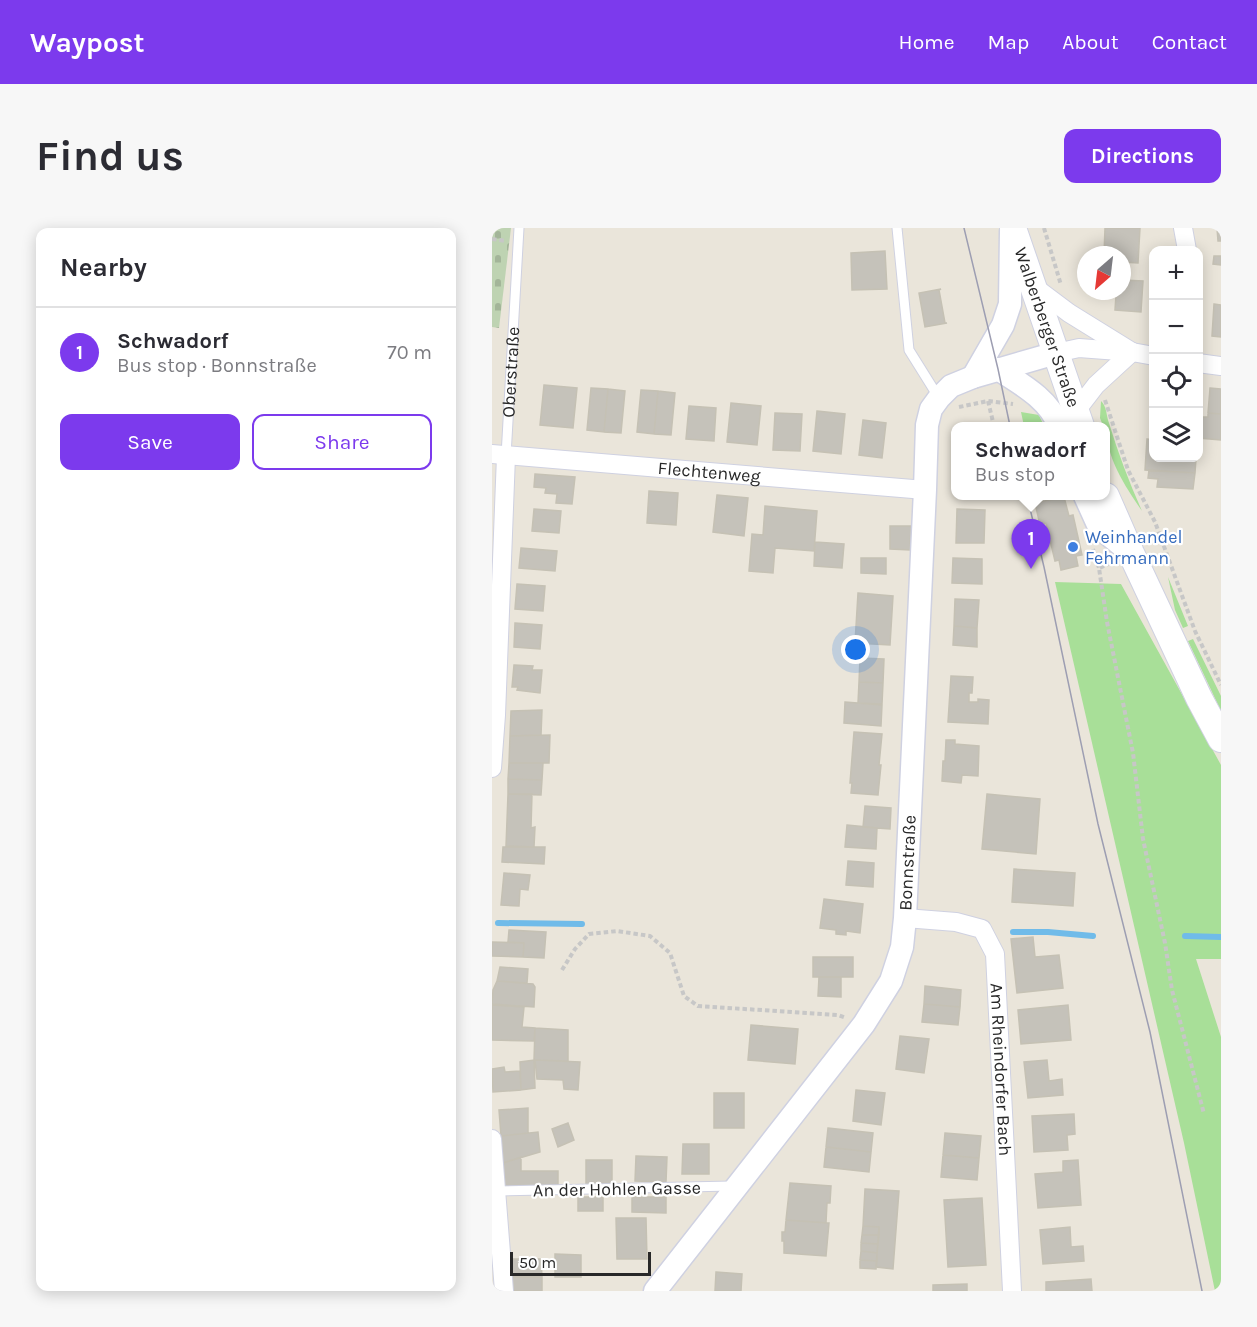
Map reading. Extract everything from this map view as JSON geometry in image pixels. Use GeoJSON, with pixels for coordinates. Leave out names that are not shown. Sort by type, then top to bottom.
{"type":"FeatureCollection","features":[{"type":"Feature","properties":{"kind":"main road","name":"Walberberger Straße"},"geometry":{"type":"LineString","coordinates":[[1012,228],[1056,353],[1072,421]]}},
{"type":"Feature","properties":{"kind":"main road"},"geometry":{"type":"LineString","coordinates":[[1108,500],[1199,698],[1221,739]]}},
{"type":"Feature","properties":{"kind":"street"},"geometry":{"type":"LineString","coordinates":[[973,377],[1003,326],[1010,304],[1012,228]]}},
{"type":"Feature","properties":{"kind":"street"},"geometry":{"type":"LineString","coordinates":[[1183,228],[1187,246]]}},
{"type":"Feature","properties":{"kind":"street"},"geometry":{"type":"LineString","coordinates":[[1033,286],[1070,313],[1132,352]]}},
{"type":"Feature","properties":{"kind":"street"},"geometry":{"type":"LineString","coordinates":[[947,403],[951,386],[998,369],[1056,353],[1079,348],[1149,355]]}},
{"type":"Feature","properties":{"kind":"street"},"geometry":{"type":"LineString","coordinates":[[998,369],[1034,393],[1056,418],[1072,421],[1096,385],[1132,352]]}},
{"type":"Feature","properties":{"kind":"street"},"geometry":{"type":"LineString","coordinates":[[1203,364],[1221,366]]}},
{"type":"Feature","properties":{"kind":"street","name":"Bonnstraße"},"geometry":{"type":"LineString","coordinates":[[655,1291],[864,1024],[891,981],[902,947],[905,918],[927,425],[931,409],[947,403]]}},
{"type":"Feature","properties":{"kind":"street","name":"Flechtenweg"},"geometry":{"type":"LineString","coordinates":[[499,455],[925,490]]}},
{"type":"Feature","properties":{"kind":"street","name":"Oberstraße"},"geometry":{"type":"LineString","coordinates":[[492,768],[499,455]]}},
{"type":"Feature","properties":{"kind":"street"},"geometry":{"type":"LineString","coordinates":[[1087,500],[1099,527],[1131,553]]}},
{"type":"Feature","properties":{"kind":"street","name":"Am Rheindorfer Bach"},"geometry":{"type":"LineString","coordinates":[[905,918],[956,922],[982,929],[995,954],[1012,1291]]}},
{"type":"Feature","properties":{"kind":"street"},"geometry":{"type":"LineString","coordinates":[[492,1139],[504,1291]]}},
{"type":"Feature","properties":{"kind":"lane","name":"Oberstraße"},"geometry":{"type":"LineString","coordinates":[[499,455],[519,228]]}},
{"type":"Feature","properties":{"kind":"lane"},"geometry":{"type":"LineString","coordinates":[[897,228],[909,350],[947,403]]}},
{"type":"Feature","properties":{"kind":"lane","name":"An der Hohlen Gasse"},"geometry":{"type":"LineString","coordinates":[[496,1191],[738,1186]]}},
{"type":"Feature","properties":{"kind":"path"},"geometry":{"type":"LineString","coordinates":[[1044,228],[1070,313]]}},
{"type":"Feature","properties":{"kind":"path"},"geometry":{"type":"LineString","coordinates":[[1096,385],[1105,399],[1128,470],[1155,522],[1170,569],[1195,631],[1221,685]]}},
{"type":"Feature","properties":{"kind":"path"},"geometry":{"type":"LineString","coordinates":[[988,401],[993,422]]}},
{"type":"Feature","properties":{"kind":"path"},"geometry":{"type":"LineString","coordinates":[[947,403],[988,401],[1016,405]]}},
{"type":"Feature","properties":{"kind":"path"},"geometry":{"type":"LineString","coordinates":[[1131,553],[1099,568],[1107,622],[1133,753],[1143,839],[1165,943],[1172,990],[1204,1114]]}},
{"type":"Feature","properties":{"kind":"path"},"geometry":{"type":"LineString","coordinates":[[562,970],[575,949],[589,934],[617,932],[650,936],[670,953],[684,996],[698,1006],[838,1015],[864,1024]]}},
{"type":"Feature","properties":{"kind":"green space"},"geometry":{"type":"Polygon","coordinates":[[[492,228],[511,228],[499,328],[492,327],[492,228]]]}},
{"type":"Feature","properties":{"kind":"green space"},"geometry":{"type":"Polygon","coordinates":[[[1101,401],[1109,422],[1102,422],[1101,401]]]}},
{"type":"Feature","properties":{"kind":"green space"},"geometry":{"type":"Polygon","coordinates":[[[1021,412],[1039,415],[1042,422],[1023,422],[1021,412]]]}},
{"type":"Feature","properties":{"kind":"green space"},"geometry":{"type":"Polygon","coordinates":[[[1110,427],[1142,511],[1123,482],[1110,452],[1110,427]]]}},
{"type":"Feature","properties":{"kind":"green space"},"geometry":{"type":"Polygon","coordinates":[[[1168,577],[1188,626],[1183,628],[1175,610],[1168,577]]]}},
{"type":"Feature","properties":{"kind":"green space"},"geometry":{"type":"Polygon","coordinates":[[[1055,582],[1121,584],[1221,765],[1221,959],[1196,959],[1221,1037],[1221,1291],[1215,1291],[1184,1143],[1055,582]]]}},
{"type":"Feature","properties":{"kind":"green space"},"geometry":{"type":"Polygon","coordinates":[[[1193,639],[1221,696],[1221,711],[1188,641],[1193,639]]]}},
{"type":"Feature","properties":{"kind":"building"},"geometry":{"type":"Polygon","coordinates":[[[1105,228],[1140,228],[1138,263],[1131,263],[1131,246],[1104,246],[1105,228]]]}},
{"type":"Feature","properties":{"kind":"building"},"geometry":{"type":"Polygon","coordinates":[[[1217,228],[1221,228],[1221,241],[1218,241],[1217,228]]]}},
{"type":"Feature","properties":{"kind":"building"},"geometry":{"type":"Polygon","coordinates":[[[885,251],[887,289],[852,290],[851,253],[885,251]]]}},
{"type":"Feature","properties":{"kind":"building"},"geometry":{"type":"Polygon","coordinates":[[[1214,256],[1221,256],[1221,265],[1213,264],[1214,256]]]}},
{"type":"Feature","properties":{"kind":"building"},"geometry":{"type":"Polygon","coordinates":[[[1131,280],[1143,281],[1141,312],[1115,310],[1116,300],[1131,300],[1131,280]]]}},
{"type":"Feature","properties":{"kind":"building"},"geometry":{"type":"Polygon","coordinates":[[[941,289],[939,290],[945,323],[947,323],[925,327],[919,293],[941,289]]]}},
{"type":"Feature","properties":{"kind":"building"},"geometry":{"type":"Polygon","coordinates":[[[1214,304],[1221,305],[1221,337],[1212,336],[1214,304]]]}},
{"type":"Feature","properties":{"kind":"building"},"geometry":{"type":"Polygon","coordinates":[[[544,385],[577,388],[573,428],[540,425],[544,385]]]}},
{"type":"Feature","properties":{"kind":"building"},"geometry":{"type":"Polygon","coordinates":[[[591,388],[608,389],[604,432],[587,430],[591,388]]]}},
{"type":"Feature","properties":{"kind":"building"},"geometry":{"type":"Polygon","coordinates":[[[1210,388],[1221,389],[1221,414],[1208,413],[1210,388]]]}},
{"type":"Feature","properties":{"kind":"building"},"geometry":{"type":"Polygon","coordinates":[[[608,389],[625,391],[621,433],[604,432],[608,389]]]}},
{"type":"Feature","properties":{"kind":"building"},"geometry":{"type":"Polygon","coordinates":[[[641,390],[658,391],[654,434],[637,432],[641,390]]]}},
{"type":"Feature","properties":{"kind":"building"},"geometry":{"type":"Polygon","coordinates":[[[658,391],[675,393],[671,435],[654,434],[658,391]]]}},
{"type":"Feature","properties":{"kind":"building"},"geometry":{"type":"Polygon","coordinates":[[[731,403],[761,406],[757,445],[727,442],[731,403]]]}},
{"type":"Feature","properties":{"kind":"building"},"geometry":{"type":"Polygon","coordinates":[[[689,406],[716,408],[714,441],[686,439],[689,406]]]}},
{"type":"Feature","properties":{"kind":"building"},"geometry":{"type":"Polygon","coordinates":[[[817,411],[845,414],[841,454],[813,451],[817,411]]]}},
{"type":"Feature","properties":{"kind":"building"},"geometry":{"type":"Polygon","coordinates":[[[775,413],[802,414],[800,451],[773,450],[775,413]]]}},
{"type":"Feature","properties":{"kind":"building"},"geometry":{"type":"Polygon","coordinates":[[[1208,413],[1221,414],[1221,440],[1203,438],[1203,417],[1208,417],[1208,413]]]}},
{"type":"Feature","properties":{"kind":"building"},"geometry":{"type":"Polygon","coordinates":[[[863,420],[886,423],[882,458],[859,455],[863,420]]]}},
{"type":"Feature","properties":{"kind":"building"},"geometry":{"type":"Polygon","coordinates":[[[1147,439],[1149,439],[1149,462],[1196,462],[1195,473],[1145,470],[1147,439]]]}},
{"type":"Feature","properties":{"kind":"building"},"geometry":{"type":"Polygon","coordinates":[[[1149,470],[1195,473],[1193,489],[1157,487],[1158,479],[1148,478],[1149,470]]]}},
{"type":"Feature","properties":{"kind":"building"},"geometry":{"type":"Polygon","coordinates":[[[535,474],[575,477],[572,504],[556,503],[557,494],[545,493],[546,488],[534,487],[535,474]]]}},
{"type":"Feature","properties":{"kind":"building"},"geometry":{"type":"Polygon","coordinates":[[[649,491],[678,493],[676,525],[647,523],[649,491]]]}},
{"type":"Feature","properties":{"kind":"building"},"geometry":{"type":"Polygon","coordinates":[[[717,495],[748,498],[744,536],[713,532],[717,495]]]}},
{"type":"Feature","properties":{"kind":"building"},"geometry":{"type":"Polygon","coordinates":[[[1065,500],[1069,516],[1073,515],[1082,555],[1076,556],[1078,566],[1061,570],[1059,560],[1055,561],[1046,523],[1040,525],[1035,503],[1065,500]]]}},
{"type":"Feature","properties":{"kind":"building"},"geometry":{"type":"Polygon","coordinates":[[[765,506],[817,511],[814,551],[775,548],[773,573],[749,571],[752,534],[763,535],[765,506]]]}},
{"type":"Feature","properties":{"kind":"building"},"geometry":{"type":"Polygon","coordinates":[[[534,509],[561,511],[559,533],[532,531],[534,509]]]}},
{"type":"Feature","properties":{"kind":"building"},"geometry":{"type":"Polygon","coordinates":[[[957,509],[985,510],[984,543],[956,543],[957,509]]]}},
{"type":"Feature","properties":{"kind":"building"},"geometry":{"type":"Polygon","coordinates":[[[890,526],[911,526],[910,550],[890,549],[890,526]]]}},
{"type":"Feature","properties":{"kind":"building"},"geometry":{"type":"Polygon","coordinates":[[[815,542],[844,544],[842,568],[814,566],[815,542]]]}},
{"type":"Feature","properties":{"kind":"building"},"geometry":{"type":"Polygon","coordinates":[[[521,548],[557,551],[555,571],[519,568],[521,548]]]}},
{"type":"Feature","properties":{"kind":"building"},"geometry":{"type":"Polygon","coordinates":[[[861,558],[886,558],[886,574],[861,573],[861,558]]]}},
{"type":"Feature","properties":{"kind":"building"},"geometry":{"type":"Polygon","coordinates":[[[953,558],[982,559],[982,584],[952,583],[953,558]]]}},
{"type":"Feature","properties":{"kind":"building"},"geometry":{"type":"Polygon","coordinates":[[[517,584],[545,586],[543,611],[515,609],[517,584]]]}},
{"type":"Feature","properties":{"kind":"building"},"geometry":{"type":"Polygon","coordinates":[[[858,593],[893,596],[890,645],[855,643],[858,593]]]}},
{"type":"Feature","properties":{"kind":"building"},"geometry":{"type":"Polygon","coordinates":[[[955,599],[979,600],[977,628],[954,626],[955,599]]]}},
{"type":"Feature","properties":{"kind":"building"},"geometry":{"type":"Polygon","coordinates":[[[515,623],[542,625],[540,649],[514,647],[515,623]]]}},
{"type":"Feature","properties":{"kind":"building"},"geometry":{"type":"Polygon","coordinates":[[[954,626],[977,628],[977,647],[953,645],[954,626]]]}},
{"type":"Feature","properties":{"kind":"building"},"geometry":{"type":"Polygon","coordinates":[[[860,658],[884,659],[883,683],[859,682],[860,658]]]}},
{"type":"Feature","properties":{"kind":"building"},"geometry":{"type":"Polygon","coordinates":[[[514,665],[533,666],[532,670],[542,670],[540,693],[517,690],[518,687],[512,687],[514,665]]]}},
{"type":"Feature","properties":{"kind":"building"},"geometry":{"type":"Polygon","coordinates":[[[951,676],[973,677],[969,702],[978,702],[978,699],[989,700],[988,724],[948,722],[951,676]]]}},
{"type":"Feature","properties":{"kind":"building"},"geometry":{"type":"Polygon","coordinates":[[[859,682],[883,683],[882,704],[858,703],[859,682]]]}},
{"type":"Feature","properties":{"kind":"building"},"geometry":{"type":"Polygon","coordinates":[[[845,702],[882,705],[881,726],[844,723],[845,702]]]}},
{"type":"Feature","properties":{"kind":"building"},"geometry":{"type":"Polygon","coordinates":[[[542,710],[541,735],[510,736],[511,711],[542,710]]]}},
{"type":"Feature","properties":{"kind":"building"},"geometry":{"type":"Polygon","coordinates":[[[854,732],[882,734],[878,795],[851,793],[854,732]]]}},
{"type":"Feature","properties":{"kind":"building"},"geometry":{"type":"Polygon","coordinates":[[[550,735],[549,763],[509,763],[510,736],[550,735]]]}},
{"type":"Feature","properties":{"kind":"building"},"geometry":{"type":"Polygon","coordinates":[[[946,740],[955,740],[955,744],[979,746],[978,776],[962,775],[961,783],[942,781],[946,740]]]}},
{"type":"Feature","properties":{"kind":"building"},"geometry":{"type":"Polygon","coordinates":[[[509,763],[543,763],[542,780],[508,779],[509,763]]]}},
{"type":"Feature","properties":{"kind":"building"},"geometry":{"type":"Polygon","coordinates":[[[508,779],[542,780],[541,795],[508,794],[508,779]]]}},
{"type":"Feature","properties":{"kind":"building"},"geometry":{"type":"Polygon","coordinates":[[[508,794],[532,794],[531,828],[535,827],[534,847],[506,846],[508,794]]]}},
{"type":"Feature","properties":{"kind":"building"},"geometry":{"type":"Polygon","coordinates":[[[987,794],[1040,799],[1036,854],[982,849],[987,794]]]}},
{"type":"Feature","properties":{"kind":"building"},"geometry":{"type":"Polygon","coordinates":[[[865,806],[891,808],[890,829],[863,827],[865,806]]]}},
{"type":"Feature","properties":{"kind":"building"},"geometry":{"type":"Polygon","coordinates":[[[847,825],[877,828],[876,849],[845,847],[847,825]]]}},
{"type":"Feature","properties":{"kind":"building"},"geometry":{"type":"Polygon","coordinates":[[[503,847],[545,847],[544,864],[502,862],[503,847]]]}},
{"type":"Feature","properties":{"kind":"building"},"geometry":{"type":"Polygon","coordinates":[[[848,861],[874,863],[873,887],[846,885],[848,861]]]}},
{"type":"Feature","properties":{"kind":"building"},"geometry":{"type":"Polygon","coordinates":[[[1014,869],[1075,873],[1073,906],[1012,902],[1014,869]]]}},
{"type":"Feature","properties":{"kind":"building"},"geometry":{"type":"Polygon","coordinates":[[[504,873],[530,875],[528,890],[520,889],[519,906],[501,905],[504,873]]]}},
{"type":"Feature","properties":{"kind":"building"},"geometry":{"type":"Polygon","coordinates":[[[824,899],[863,904],[860,933],[846,931],[846,935],[836,934],[836,930],[820,928],[824,899]]]}},
{"type":"Feature","properties":{"kind":"building"},"geometry":{"type":"Polygon","coordinates":[[[509,930],[546,932],[544,958],[523,957],[524,943],[508,942],[509,930]]]}},
{"type":"Feature","properties":{"kind":"building"},"geometry":{"type":"Polygon","coordinates":[[[1033,937],[1035,957],[1059,955],[1063,988],[1017,993],[1011,939],[1033,937]]]}},
{"type":"Feature","properties":{"kind":"building"},"geometry":{"type":"Polygon","coordinates":[[[492,942],[524,943],[523,957],[492,956],[492,942]]]}},
{"type":"Feature","properties":{"kind":"building"},"geometry":{"type":"Polygon","coordinates":[[[813,957],[853,957],[853,977],[813,977],[813,957]]]}},
{"type":"Feature","properties":{"kind":"building"},"geometry":{"type":"Polygon","coordinates":[[[500,967],[528,969],[527,983],[497,981],[500,967]]]}},
{"type":"Feature","properties":{"kind":"building"},"geometry":{"type":"Polygon","coordinates":[[[819,977],[841,977],[841,997],[818,996],[819,977]]]}},
{"type":"Feature","properties":{"kind":"building"},"geometry":{"type":"Polygon","coordinates":[[[497,981],[533,984],[535,987],[534,1007],[492,1004],[493,990],[497,981]]]}},
{"type":"Feature","properties":{"kind":"building"},"geometry":{"type":"Polygon","coordinates":[[[925,986],[961,990],[960,1007],[924,1004],[925,986]]]}},
{"type":"Feature","properties":{"kind":"building"},"geometry":{"type":"Polygon","coordinates":[[[924,1004],[960,1007],[958,1025],[922,1022],[924,1004]]]}},
{"type":"Feature","properties":{"kind":"building"},"geometry":{"type":"Polygon","coordinates":[[[492,1005],[524,1007],[522,1027],[535,1028],[534,1041],[492,1040],[492,1005]]]}},
{"type":"Feature","properties":{"kind":"building"},"geometry":{"type":"Polygon","coordinates":[[[1068,1005],[1071,1040],[1021,1044],[1018,1010],[1068,1005]]]}},
{"type":"Feature","properties":{"kind":"building"},"geometry":{"type":"Polygon","coordinates":[[[751,1025],[798,1029],[795,1064],[748,1060],[751,1025]]]}},
{"type":"Feature","properties":{"kind":"building"},"geometry":{"type":"Polygon","coordinates":[[[535,1028],[568,1030],[568,1061],[534,1060],[535,1028]]]}},
{"type":"Feature","properties":{"kind":"building"},"geometry":{"type":"Polygon","coordinates":[[[900,1036],[929,1039],[924,1073],[896,1069],[900,1036]]]}},
{"type":"Feature","properties":{"kind":"building"},"geometry":{"type":"Polygon","coordinates":[[[534,1060],[535,1088],[521,1090],[520,1062],[534,1060]]]}},
{"type":"Feature","properties":{"kind":"building"},"geometry":{"type":"Polygon","coordinates":[[[535,1060],[580,1062],[578,1090],[564,1089],[563,1080],[537,1079],[535,1060]]]}},
{"type":"Feature","properties":{"kind":"building"},"geometry":{"type":"Polygon","coordinates":[[[1047,1060],[1049,1081],[1062,1079],[1063,1095],[1028,1098],[1024,1062],[1047,1060]]]}},
{"type":"Feature","properties":{"kind":"building"},"geometry":{"type":"Polygon","coordinates":[[[504,1067],[505,1072],[520,1071],[521,1090],[493,1092],[492,1069],[504,1067]]]}},
{"type":"Feature","properties":{"kind":"building"},"geometry":{"type":"Polygon","coordinates":[[[856,1090],[885,1093],[881,1125],[853,1121],[856,1090]]]}},
{"type":"Feature","properties":{"kind":"building"},"geometry":{"type":"Polygon","coordinates":[[[714,1093],[744,1093],[744,1128],[714,1128],[714,1093]]]}},
{"type":"Feature","properties":{"kind":"building"},"geometry":{"type":"Polygon","coordinates":[[[528,1108],[528,1133],[501,1136],[499,1110],[528,1108]]]}},
{"type":"Feature","properties":{"kind":"building"},"geometry":{"type":"Polygon","coordinates":[[[1074,1114],[1075,1134],[1067,1135],[1068,1150],[1034,1152],[1032,1116],[1074,1114]]]}},
{"type":"Feature","properties":{"kind":"building"},"geometry":{"type":"Polygon","coordinates":[[[568,1123],[574,1140],[558,1147],[552,1129],[568,1123]]]}},
{"type":"Feature","properties":{"kind":"building"},"geometry":{"type":"Polygon","coordinates":[[[828,1128],[873,1133],[871,1152],[826,1147],[828,1128]]]}},
{"type":"Feature","properties":{"kind":"building"},"geometry":{"type":"Polygon","coordinates":[[[538,1132],[540,1152],[503,1163],[501,1136],[538,1132]]]}},
{"type":"Feature","properties":{"kind":"building"},"geometry":{"type":"Polygon","coordinates":[[[945,1133],[981,1136],[979,1158],[943,1155],[945,1133]]]}},
{"type":"Feature","properties":{"kind":"building"},"geometry":{"type":"Polygon","coordinates":[[[683,1144],[709,1144],[709,1174],[682,1174],[683,1144]]]}},
{"type":"Feature","properties":{"kind":"building"},"geometry":{"type":"Polygon","coordinates":[[[826,1147],[871,1152],[869,1172],[824,1167],[826,1147]]]}},
{"type":"Feature","properties":{"kind":"building"},"geometry":{"type":"Polygon","coordinates":[[[943,1155],[979,1158],[977,1180],[941,1177],[943,1155]]]}},
{"type":"Feature","properties":{"kind":"building"},"geometry":{"type":"Polygon","coordinates":[[[636,1156],[667,1157],[666,1182],[635,1181],[636,1156]]]}},
{"type":"Feature","properties":{"kind":"building"},"geometry":{"type":"Polygon","coordinates":[[[521,1157],[521,1171],[558,1171],[558,1186],[505,1186],[503,1163],[521,1157]]]}},
{"type":"Feature","properties":{"kind":"building"},"geometry":{"type":"Polygon","coordinates":[[[586,1160],[612,1160],[612,1184],[586,1184],[586,1160]]]}},
{"type":"Feature","properties":{"kind":"building"},"geometry":{"type":"Polygon","coordinates":[[[1078,1160],[1081,1205],[1038,1208],[1035,1174],[1063,1172],[1063,1161],[1078,1160]]]}},
{"type":"Feature","properties":{"kind":"building"},"geometry":{"type":"Polygon","coordinates":[[[790,1183],[831,1186],[826,1223],[786,1220],[790,1183]]]}},
{"type":"Feature","properties":{"kind":"building"},"geometry":{"type":"Polygon","coordinates":[[[865,1189],[899,1191],[893,1269],[876,1267],[879,1227],[863,1226],[865,1189]]]}},
{"type":"Feature","properties":{"kind":"building"},"geometry":{"type":"Polygon","coordinates":[[[578,1197],[603,1197],[603,1211],[578,1211],[578,1197]]]}},
{"type":"Feature","properties":{"kind":"building"},"geometry":{"type":"Polygon","coordinates":[[[632,1197],[666,1197],[666,1213],[632,1212],[632,1197]]]}},
{"type":"Feature","properties":{"kind":"building"},"geometry":{"type":"Polygon","coordinates":[[[982,1198],[986,1265],[948,1267],[944,1200],[982,1198]]]}},
{"type":"Feature","properties":{"kind":"building"},"geometry":{"type":"Polygon","coordinates":[[[616,1218],[646,1218],[647,1259],[617,1259],[616,1218]]]}},
{"type":"Feature","properties":{"kind":"building"},"geometry":{"type":"Polygon","coordinates":[[[786,1220],[829,1223],[826,1256],[784,1253],[782,1232],[785,1232],[786,1220]]]}},
{"type":"Feature","properties":{"kind":"building"},"geometry":{"type":"Polygon","coordinates":[[[863,1226],[879,1227],[879,1235],[862,1235],[863,1226]]]}},
{"type":"Feature","properties":{"kind":"building"},"geometry":{"type":"Polygon","coordinates":[[[1070,1227],[1071,1247],[1083,1246],[1084,1261],[1043,1264],[1040,1230],[1070,1227]]]}},
{"type":"Feature","properties":{"kind":"building"},"geometry":{"type":"Polygon","coordinates":[[[862,1235],[879,1235],[878,1244],[861,1243],[862,1235]]]}},
{"type":"Feature","properties":{"kind":"building"},"geometry":{"type":"Polygon","coordinates":[[[861,1243],[878,1244],[877,1253],[861,1251],[861,1243]]]}},
{"type":"Feature","properties":{"kind":"building"},"geometry":{"type":"Polygon","coordinates":[[[861,1251],[877,1253],[877,1261],[860,1260],[861,1251]]]}},
{"type":"Feature","properties":{"kind":"building"},"geometry":{"type":"Polygon","coordinates":[[[555,1254],[581,1255],[581,1277],[555,1277],[555,1254]]]}},
{"type":"Feature","properties":{"kind":"building"},"geometry":{"type":"Polygon","coordinates":[[[511,1259],[541,1259],[542,1277],[512,1277],[511,1259]]]}},
{"type":"Feature","properties":{"kind":"building"},"geometry":{"type":"Polygon","coordinates":[[[860,1260],[877,1261],[876,1269],[860,1268],[860,1260]]]}},
{"type":"Feature","properties":{"kind":"building"},"geometry":{"type":"Polygon","coordinates":[[[716,1272],[742,1274],[741,1291],[715,1291],[716,1272]]]}},
{"type":"Feature","properties":{"kind":"building"},"geometry":{"type":"Polygon","coordinates":[[[512,1277],[542,1277],[542,1291],[513,1291],[512,1277]]]}},
{"type":"Feature","properties":{"kind":"building"},"geometry":{"type":"Polygon","coordinates":[[[1091,1279],[1092,1291],[1046,1291],[1046,1282],[1091,1279]]]}},
{"type":"Feature","properties":{"kind":"building"},"geometry":{"type":"Polygon","coordinates":[[[967,1284],[967,1291],[933,1291],[933,1285],[967,1284]]]}},
{"type":"Feature","properties":{"kind":"waterway"},"geometry":{"type":"LineString","coordinates":[[498,923],[582,924]]}},
{"type":"Feature","properties":{"kind":"waterway"},"geometry":{"type":"LineString","coordinates":[[1013,932],[1093,936]]}},
{"type":"Feature","properties":{"kind":"waterway"},"geometry":{"type":"LineString","coordinates":[[1185,936],[1221,937]]}},
{"type":"Feature","properties":{"kind":"tram line"},"geometry":{"type":"LineString","coordinates":[[964,228],[1009,422]]}},
{"type":"Feature","properties":{"kind":"tram line"},"geometry":{"type":"LineString","coordinates":[[1028,500],[1098,824],[1150,1032],[1202,1291]]}},
{"type":"Feature","properties":{"kind":"place","name":"Weinhandel Fehrmann"},"geometry":{"type":"Point","coordinates":[1073,547]}},
{"type":"Feature","properties":{"kind":"place","name":"Schwadorf"},"geometry":{"type":"Point","coordinates":[1031,569]}}]}
